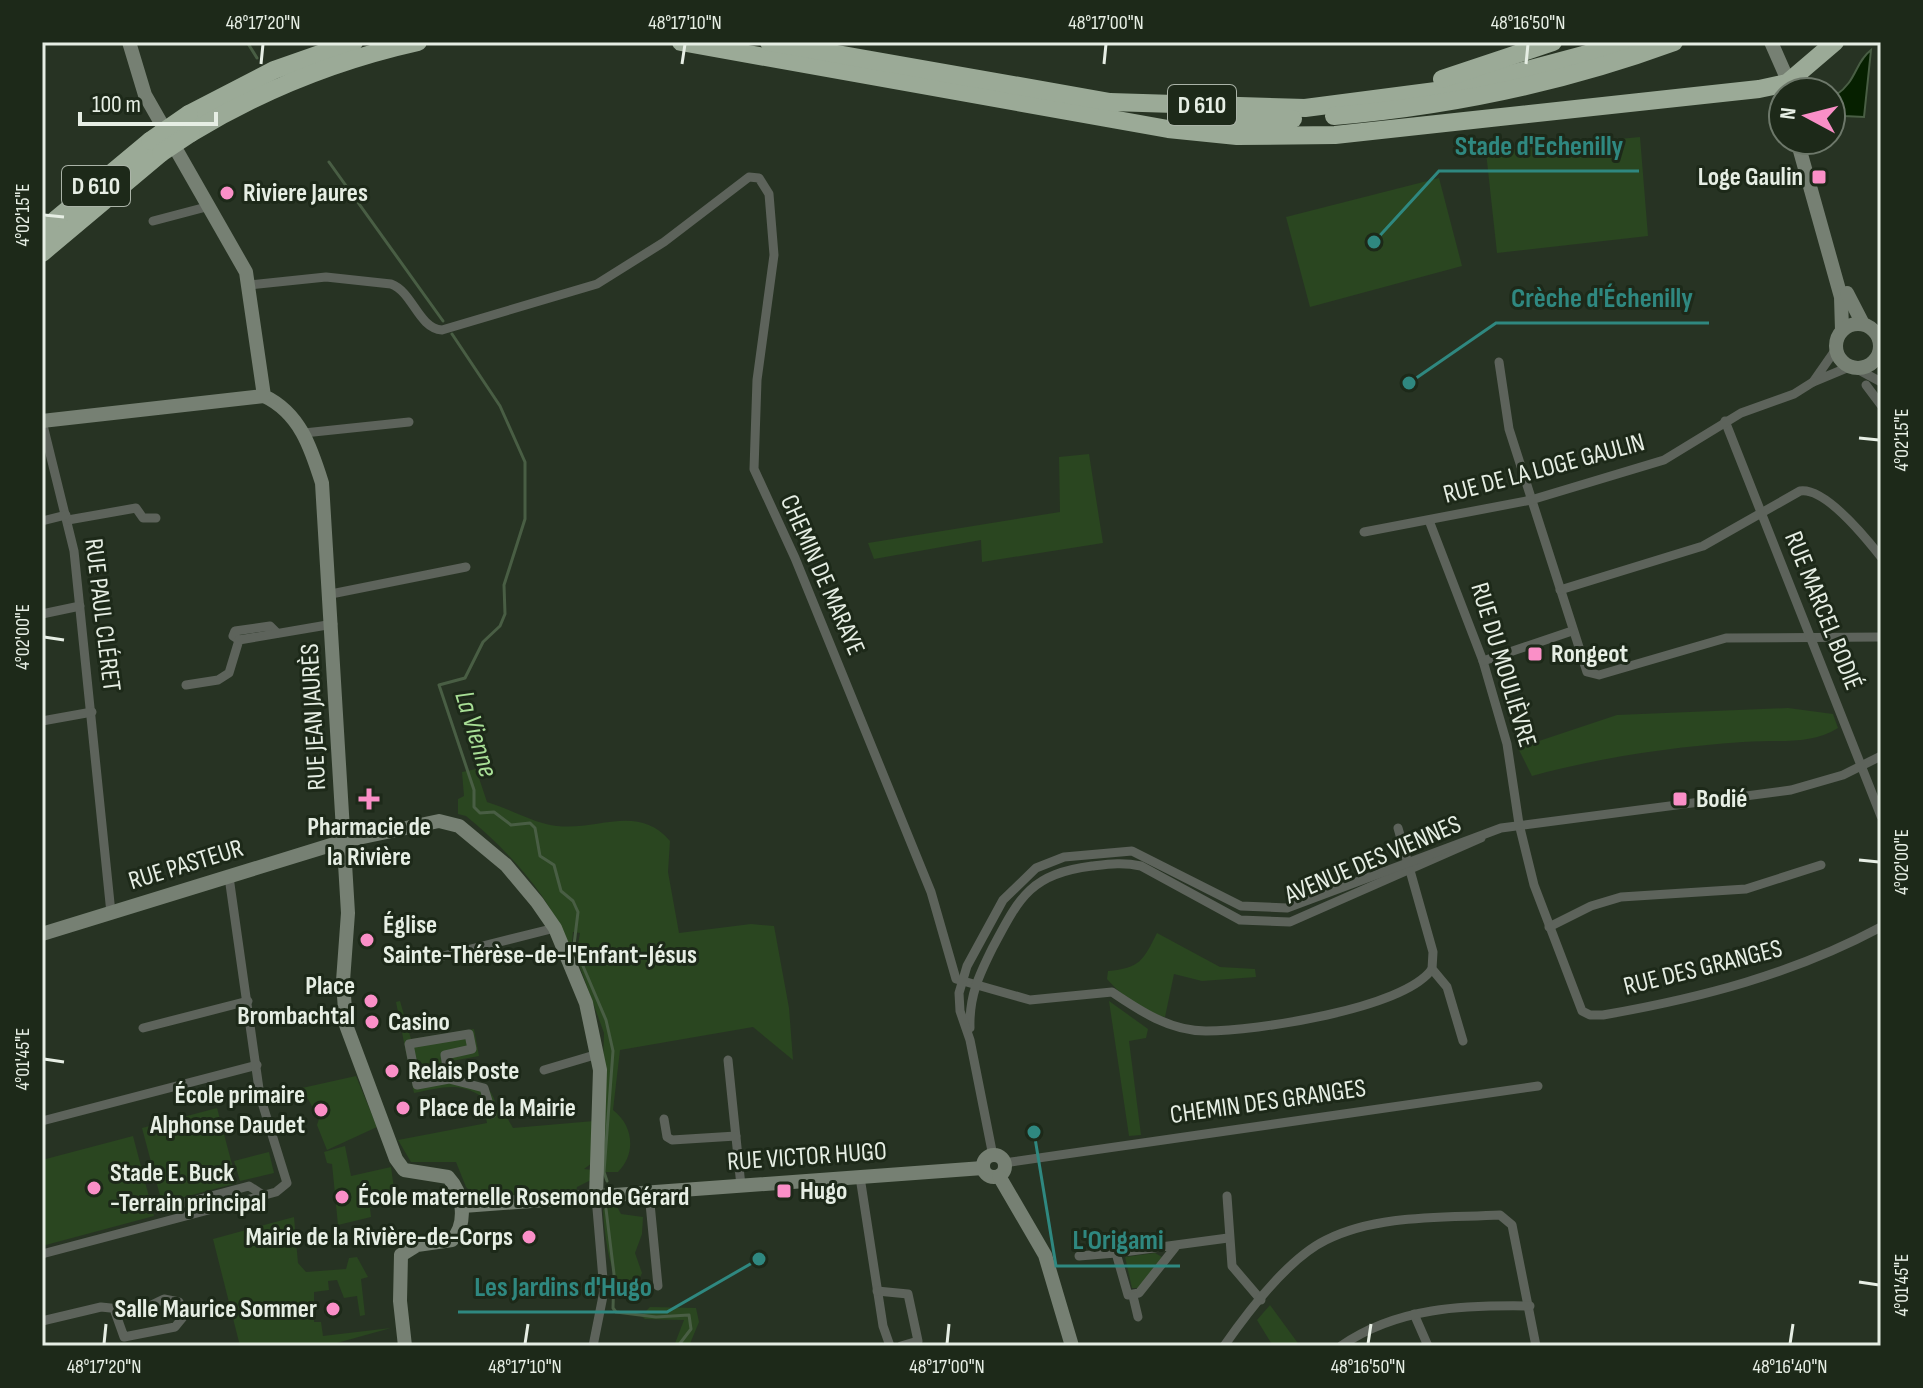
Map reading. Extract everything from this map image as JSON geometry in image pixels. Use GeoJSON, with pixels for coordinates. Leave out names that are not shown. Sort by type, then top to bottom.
{"type":"FeatureCollection","features":[{"type":"Feature","properties":{"kind":"highway","name":"D 610"},"geometry":{"type":"LineString","coordinates":[[42,231],[155,147],[274,70],[354,42]]}},
{"type":"Feature","properties":{"kind":"highway","name":"D 610"},"geometry":{"type":"LineString","coordinates":[[190,124],[308,74],[418,42]]}},
{"type":"Feature","properties":{"kind":"highway","name":"D 610"},"geometry":{"type":"LineString","coordinates":[[681,42],[1088,113],[1221,121],[1360,114],[1509,90],[1604,65],[1674,42]]}},
{"type":"Feature","properties":{"kind":"highway","name":"D 610"},"geometry":{"type":"LineString","coordinates":[[769,42],[1110,102],[1305,108],[1459,88],[1632,42]]}},
{"type":"Feature","properties":{"kind":"highway"},"geometry":{"type":"LineString","coordinates":[[1359,101],[1476,70],[1553,42]]}},
{"type":"Feature","properties":{"kind":"highway"},"geometry":{"type":"LineString","coordinates":[[1802,76],[1835,42]]}},
{"type":"Feature","properties":{"kind":"highway"},"geometry":{"type":"LineString","coordinates":[[1088,113],[1168,129],[1237,136],[1301,136],[1767,91]]}},
{"type":"Feature","properties":{"kind":"highway","name":"D 610"},"geometry":{"type":"LineString","coordinates":[[42,253],[155,147]]}},
{"type":"Feature","properties":{"kind":"street"},"geometry":{"type":"LineString","coordinates":[[42,421],[264,396],[249,285],[239,255],[145,95],[129,42]]}},
{"type":"Feature","properties":{"kind":"street"},"geometry":{"type":"LineString","coordinates":[[1771,42],[1784,76]]}},
{"type":"Feature","properties":{"kind":"street"},"geometry":{"type":"LineString","coordinates":[[1801,156],[1841,297],[1842,330],[1836,349],[1842,362],[1881,382]]}},
{"type":"Feature","properties":{"kind":"street"},"geometry":{"type":"LineString","coordinates":[[1810,156],[1841,277],[1856,316],[1872,326],[1880,352],[1873,363],[1853,368]]}},
{"type":"Feature","properties":{"kind":"street","name":"CHEMIN DE MARAYE"},"geometry":{"type":"LineString","coordinates":[[249,285],[326,277],[391,284],[401,287],[428,326],[442,330],[597,284],[664,242],[749,177],[759,178],[769,194],[774,229],[773,262],[756,394],[754,469],[795,558],[931,892],[952,973],[962,981]]}},
{"type":"Feature","properties":{"kind":"street"},"geometry":{"type":"LineString","coordinates":[[153,221],[210,206]]}},
{"type":"Feature","properties":{"kind":"street"},"geometry":{"type":"LineString","coordinates":[[1842,330],[1851,324],[1872,326]]}},
{"type":"Feature","properties":{"kind":"street","name":"RUE DE LA LOGE GAULIN"},"geometry":{"type":"LineString","coordinates":[[1813,382],[1836,349]]}},
{"type":"Feature","properties":{"kind":"street"},"geometry":{"type":"LineString","coordinates":[[1499,362],[1509,429],[1587,672],[1592,675],[1726,638],[1881,637]]}},
{"type":"Feature","properties":{"kind":"street","name":"RUE DE LA LOGE GAULIN"},"geometry":{"type":"LineString","coordinates":[[1364,532],[1430,523],[1531,500],[1664,460],[1725,421],[1853,368]]}},
{"type":"Feature","properties":{"kind":"street"},"geometry":{"type":"LineString","coordinates":[[1866,385],[1881,405]]}},
{"type":"Feature","properties":{"kind":"street","name":"RUE JEAN JAURÈS"},"geometry":{"type":"LineString","coordinates":[[264,396],[274,401],[304,433],[322,483],[333,624],[348,913],[343,1004],[349,1037],[396,1159],[404,1170],[448,1177],[463,1206]]}},
{"type":"Feature","properties":{"kind":"street","name":"RUE PAUL CLÉRET"},"geometry":{"type":"LineString","coordinates":[[42,421],[67,518],[80,606],[111,913]]}},
{"type":"Feature","properties":{"kind":"street","name":"RUE MARCEL BODIÉ"},"geometry":{"type":"LineString","coordinates":[[1725,421],[1881,816]]}},
{"type":"Feature","properties":{"kind":"street"},"geometry":{"type":"LineString","coordinates":[[304,433],[409,422]]}},
{"type":"Feature","properties":{"kind":"street"},"geometry":{"type":"LineString","coordinates":[[1560,590],[1703,546],[1800,491],[1810,489],[1824,497],[1881,557]]}},
{"type":"Feature","properties":{"kind":"street"},"geometry":{"type":"LineString","coordinates":[[42,521],[136,508],[143,518],[156,518]]}},
{"type":"Feature","properties":{"kind":"street","name":"RUE DU MOULIÈVRE"},"geometry":{"type":"LineString","coordinates":[[1430,523],[1483,661],[1507,744],[1519,824]]}},
{"type":"Feature","properties":{"kind":"street"},"geometry":{"type":"LineString","coordinates":[[331,594],[466,567]]}},
{"type":"Feature","properties":{"kind":"street"},"geometry":{"type":"LineString","coordinates":[[42,614],[80,606]]}},
{"type":"Feature","properties":{"kind":"street"},"geometry":{"type":"LineString","coordinates":[[186,685],[218,680],[229,673],[235,643],[239,640],[333,624]]}},
{"type":"Feature","properties":{"kind":"street"},"geometry":{"type":"LineString","coordinates":[[1483,661],[1572,631]]}},
{"type":"Feature","properties":{"kind":"street"},"geometry":{"type":"LineString","coordinates":[[42,721],[92,712]]}},
{"type":"Feature","properties":{"kind":"street","name":"AVENUE DES VIENNES"},"geometry":{"type":"LineString","coordinates":[[999,1165],[970,1040],[960,1011],[962,981],[1011,889],[1036,868],[1054,860],[1104,851],[1132,851],[1225,900],[1272,910],[1304,904],[1519,824],[1791,790],[1862,767],[1881,756]]}},
{"type":"Feature","properties":{"kind":"street"},"geometry":{"type":"LineString","coordinates":[[344,841],[439,821],[459,826],[506,865],[555,928],[586,1003],[598,1054],[596,1197],[604,1291],[593,1346]]}},
{"type":"Feature","properties":{"kind":"street","name":"RUE DES GRANGES"},"geometry":{"type":"LineString","coordinates":[[1519,824],[1549,927],[1582,1011],[1590,1015],[1682,1001],[1784,972],[1881,927]]}},
{"type":"Feature","properties":{"kind":"street"},"geometry":{"type":"LineString","coordinates":[[962,981],[1030,1000],[1112,992],[1151,1019],[1204,1032],[1351,1011],[1419,982],[1432,969],[1433,952],[1398,828]]}},
{"type":"Feature","properties":{"kind":"street","name":"RUE PASTEUR"},"geometry":{"type":"LineString","coordinates":[[42,934],[344,841]]}},
{"type":"Feature","properties":{"kind":"street","name":"AVENUE DES VIENNES"},"geometry":{"type":"LineString","coordinates":[[970,1040],[969,1007],[973,985],[1021,897],[1040,879],[1065,869],[1123,862],[1141,866],[1221,912],[1259,923],[1290,922],[1310,915],[1409,866]]}},
{"type":"Feature","properties":{"kind":"street"},"geometry":{"type":"LineString","coordinates":[[1549,927],[1591,906],[1621,897],[1746,889],[1821,865]]}},
{"type":"Feature","properties":{"kind":"street"},"geometry":{"type":"LineString","coordinates":[[42,1254],[283,1189],[287,1176],[260,1096],[229,877]]}},
{"type":"Feature","properties":{"kind":"street"},"geometry":{"type":"LineString","coordinates":[[439,957],[555,928]]}},
{"type":"Feature","properties":{"kind":"street"},"geometry":{"type":"LineString","coordinates":[[1432,969],[1447,987],[1463,1041]]}},
{"type":"Feature","properties":{"kind":"street"},"geometry":{"type":"LineString","coordinates":[[143,1028],[248,1001]]}},
{"type":"Feature","properties":{"kind":"street"},"geometry":{"type":"LineString","coordinates":[[445,1055],[472,1049],[469,1034],[409,1044],[417,1085],[449,1079],[487,1091],[492,1114]]}},
{"type":"Feature","properties":{"kind":"street"},"geometry":{"type":"LineString","coordinates":[[442,1039],[449,1079]]}},
{"type":"Feature","properties":{"kind":"street"},"geometry":{"type":"LineString","coordinates":[[544,1070],[598,1054]]}},
{"type":"Feature","properties":{"kind":"street"},"geometry":{"type":"LineString","coordinates":[[728,1060],[741,1186]]}},
{"type":"Feature","properties":{"kind":"street"},"geometry":{"type":"LineString","coordinates":[[42,1121],[257,1065]]}},
{"type":"Feature","properties":{"kind":"street","name":"CHEMIN DES GRANGES"},"geometry":{"type":"LineString","coordinates":[[999,1165],[1538,1086]]}},
{"type":"Feature","properties":{"kind":"street"},"geometry":{"type":"LineString","coordinates":[[664,1119],[667,1137],[672,1140],[736,1136]]}},
{"type":"Feature","properties":{"kind":"street","name":"RUE VICTOR HUGO"},"geometry":{"type":"LineString","coordinates":[[463,1206],[983,1168],[985,1159],[999,1165]]}},
{"type":"Feature","properties":{"kind":"street"},"geometry":{"type":"LineString","coordinates":[[999,1165],[1045,1255],[1072,1346]]}},
{"type":"Feature","properties":{"kind":"street"},"geometry":{"type":"LineString","coordinates":[[860,1177],[886,1342],[890,1346]]}},
{"type":"Feature","properties":{"kind":"street"},"geometry":{"type":"LineString","coordinates":[[166,1208],[249,1186],[263,1195]]}},
{"type":"Feature","properties":{"kind":"street"},"geometry":{"type":"LineString","coordinates":[[649,1193],[658,1286]]}},
{"type":"Feature","properties":{"kind":"street"},"geometry":{"type":"LineString","coordinates":[[1227,1196],[1232,1266],[1261,1300]]}},
{"type":"Feature","properties":{"kind":"street"},"geometry":{"type":"LineString","coordinates":[[405,1346],[400,1301],[401,1255],[417,1245],[452,1240],[461,1222],[463,1206]]}},
{"type":"Feature","properties":{"kind":"street"},"geometry":{"type":"LineString","coordinates":[[1224,1346],[1291,1267],[1324,1241],[1370,1225],[1500,1215],[1512,1225],[1536,1346]]}},
{"type":"Feature","properties":{"kind":"street"},"geometry":{"type":"LineString","coordinates":[[1079,1256],[1228,1238]]}},
{"type":"Feature","properties":{"kind":"street"},"geometry":{"type":"LineString","coordinates":[[1133,1296],[1177,1245]]}},
{"type":"Feature","properties":{"kind":"street"},"geometry":{"type":"LineString","coordinates":[[1116,1253],[1128,1295],[1133,1296]]}},
{"type":"Feature","properties":{"kind":"street"},"geometry":{"type":"LineString","coordinates":[[877,1291],[908,1294],[918,1341],[901,1346]]}},
{"type":"Feature","properties":{"kind":"street"},"geometry":{"type":"LineString","coordinates":[[1133,1296],[1138,1317]]}},
{"type":"Feature","properties":{"kind":"street"},"geometry":{"type":"LineString","coordinates":[[42,1321],[101,1307],[139,1311],[164,1299],[179,1302],[184,1316],[175,1327],[124,1337],[114,1309]]}},
{"type":"Feature","properties":{"kind":"street"},"geometry":{"type":"LineString","coordinates":[[1341,1346],[1363,1331],[1414,1314],[1481,1305],[1530,1306]]}},
{"type":"Feature","properties":{"kind":"street"},"geometry":{"type":"LineString","coordinates":[[1414,1314],[1428,1346]]}},
{"type":"Feature","properties":{"kind":"shaded area"},"geometry":{"type":"Polygon","coordinates":[[[1871,50],[1864,117],[1847,116],[1847,85],[1871,50]]]}},
{"type":"Feature","properties":{"kind":"shaded area"},"geometry":{"type":"Polygon","coordinates":[[[1640,137],[1648,236],[1497,253],[1486,152],[1640,137]]]}},
{"type":"Feature","properties":{"kind":"shaded area"},"geometry":{"type":"Polygon","coordinates":[[[1439,178],[1462,266],[1310,307],[1286,217],[1439,178]]]}},
{"type":"Feature","properties":{"kind":"shaded area"},"geometry":{"type":"Polygon","coordinates":[[[1089,454],[1103,543],[982,562],[981,540],[874,559],[868,543],[1060,512],[1059,457],[1089,454]]]}},
{"type":"Feature","properties":{"kind":"shaded area"},"geometry":{"type":"Polygon","coordinates":[[[1788,708],[1833,714],[1838,728],[1804,740],[1663,750],[1584,763],[1532,776],[1518,748],[1617,715],[1788,708]]]}},
{"type":"Feature","properties":{"kind":"shaded area"},"geometry":{"type":"Polygon","coordinates":[[[476,769],[487,802],[539,822],[580,826],[628,821],[657,829],[670,841],[668,872],[679,933],[751,924],[774,926],[789,1008],[793,1060],[753,1027],[620,1050],[613,1110],[629,1132],[630,1149],[618,1172],[604,1172],[600,1163],[604,1033],[573,948],[578,944],[580,933],[573,932],[572,943],[567,942],[549,906],[524,873],[481,829],[466,816],[458,814],[458,799],[464,796],[462,772],[476,769]]]}},
{"type":"Feature","properties":{"kind":"shaded area"},"geometry":{"type":"Polygon","coordinates":[[[1157,933],[1220,967],[1255,969],[1256,977],[1202,981],[1174,974],[1165,1017],[1149,1012],[1126,997],[1107,979],[1108,971],[1127,968],[1139,961],[1157,933]]]}},
{"type":"Feature","properties":{"kind":"shaded area"},"geometry":{"type":"Polygon","coordinates":[[[400,1001],[411,1039],[474,1029],[479,1056],[452,1061],[455,1076],[486,1086],[499,1115],[506,1116],[513,1128],[594,1121],[592,1163],[584,1169],[592,1170],[591,1180],[577,1187],[576,1192],[477,1198],[466,1187],[456,1162],[411,1162],[398,1140],[487,1123],[482,1097],[474,1092],[450,1087],[414,1093],[396,1002],[400,1001]]]}},
{"type":"Feature","properties":{"kind":"shaded area"},"geometry":{"type":"Polygon","coordinates":[[[1109,1001],[1148,1029],[1146,1038],[1129,1041],[1141,1135],[1129,1136],[1109,1001]]]}},
{"type":"Feature","properties":{"kind":"shaded area"},"geometry":{"type":"Polygon","coordinates":[[[356,1076],[377,1127],[327,1150],[317,1125],[319,1119],[302,1088],[356,1076]]]}},
{"type":"Feature","properties":{"kind":"shaded area"},"geometry":{"type":"Polygon","coordinates":[[[217,1108],[237,1183],[162,1203],[142,1128],[217,1108]]]}},
{"type":"Feature","properties":{"kind":"shaded area","name":"Stade E. Buck -Terrain principal"},"geometry":{"type":"Polygon","coordinates":[[[133,1136],[154,1216],[42,1246],[42,1160],[133,1136]]]}},
{"type":"Feature","properties":{"kind":"shaded area"},"geometry":{"type":"Polygon","coordinates":[[[345,1146],[351,1176],[391,1167],[396,1203],[370,1208],[371,1217],[338,1225],[332,1164],[327,1163],[324,1152],[345,1146]]]}},
{"type":"Feature","properties":{"kind":"shaded area"},"geometry":{"type":"Polygon","coordinates":[[[269,1152],[274,1173],[240,1181],[234,1161],[269,1152]]]}},
{"type":"Feature","properties":{"kind":"shaded area"},"geometry":{"type":"Polygon","coordinates":[[[616,1205],[621,1214],[643,1217],[642,1234],[635,1253],[642,1273],[633,1292],[623,1294],[611,1264],[603,1210],[616,1205]]]}},
{"type":"Feature","properties":{"kind":"shaded area"},"geometry":{"type":"Polygon","coordinates":[[[294,1217],[298,1263],[306,1272],[346,1269],[349,1258],[357,1257],[368,1277],[361,1279],[365,1315],[360,1316],[357,1296],[344,1298],[337,1280],[328,1281],[329,1290],[314,1292],[314,1322],[321,1322],[323,1336],[391,1328],[326,1346],[240,1346],[213,1239],[294,1217]]]}},
{"type":"Feature","properties":{"kind":"shaded area"},"geometry":{"type":"Polygon","coordinates":[[[1155,1253],[1162,1257],[1139,1288],[1132,1288],[1125,1257],[1155,1253]]]}},
{"type":"Feature","properties":{"kind":"shaded area"},"geometry":{"type":"Polygon","coordinates":[[[1270,1305],[1300,1346],[1273,1346],[1257,1320],[1270,1305]]]}},
{"type":"Feature","properties":{"kind":"shaded area"},"geometry":{"type":"Polygon","coordinates":[[[650,1307],[696,1308],[699,1322],[689,1346],[674,1346],[684,1320],[645,1319],[641,1316],[650,1307]]]}},
{"type":"Feature","properties":{"kind":"waterway","name":"La Vienne"},"geometry":{"type":"LineString","coordinates":[[247,42],[257,58]]}},
{"type":"Feature","properties":{"kind":"waterway","name":"La Vienne"},"geometry":{"type":"LineString","coordinates":[[329,162],[443,321]]}},
{"type":"Feature","properties":{"kind":"waterway","name":"La Vienne"},"geometry":{"type":"LineString","coordinates":[[452,334],[500,406],[525,462],[525,519],[504,585],[505,614],[500,626],[483,642],[465,678],[439,685],[474,790],[474,807],[480,813],[494,812],[511,825],[530,823],[535,828],[540,856],[554,865],[561,891],[573,901],[578,912],[574,945],[606,1020],[613,1051],[604,1172],[607,1181]]}},
{"type":"Feature","properties":{"kind":"waterway","name":"La Vienne"},"geometry":{"type":"LineString","coordinates":[[606,1209],[614,1274],[613,1308],[616,1312],[656,1317],[689,1315],[691,1329],[678,1346]]}},
{"type":"Feature","properties":{"kind":"place","name":"Loge Gaulin"},"geometry":{"type":"Point","coordinates":[1819,177]}},
{"type":"Feature","properties":{"kind":"place","name":"Riviere Jaures"},"geometry":{"type":"Point","coordinates":[227,193]}},
{"type":"Feature","properties":{"kind":"place","name":"Stade d'Echenilly"},"geometry":{"type":"Point","coordinates":[1374,242]}},
{"type":"Feature","properties":{"kind":"place","name":"Crèche d'Échenilly"},"geometry":{"type":"Point","coordinates":[1409,383]}},
{"type":"Feature","properties":{"kind":"place","name":"Rongeot"},"geometry":{"type":"Point","coordinates":[1535,654]}},
{"type":"Feature","properties":{"kind":"place","name":"Pharmacie de la Rivière"},"geometry":{"type":"Point","coordinates":[369,799]}},
{"type":"Feature","properties":{"kind":"place","name":"Bodié"},"geometry":{"type":"Point","coordinates":[1680,799]}},
{"type":"Feature","properties":{"kind":"place","name":"Église Sainte-Thérèse-de-l'Enfant-Jésus"},"geometry":{"type":"Point","coordinates":[367,940]}},
{"type":"Feature","properties":{"kind":"place","name":"Place Brombachtal"},"geometry":{"type":"Point","coordinates":[371,1001]}},
{"type":"Feature","properties":{"kind":"place","name":"Casino"},"geometry":{"type":"Point","coordinates":[372,1022]}},
{"type":"Feature","properties":{"kind":"place","name":"Relais Poste"},"geometry":{"type":"Point","coordinates":[392,1071]}},
{"type":"Feature","properties":{"kind":"place","name":"Place de la Mairie"},"geometry":{"type":"Point","coordinates":[403,1108]}},
{"type":"Feature","properties":{"kind":"place","name":"École primaire Alphonse Daudet"},"geometry":{"type":"Point","coordinates":[321,1110]}},
{"type":"Feature","properties":{"kind":"place","name":"L'Origami"},"geometry":{"type":"Point","coordinates":[1034,1132]}},
{"type":"Feature","properties":{"kind":"place","name":"Stade E. Buck -Terrain principal"},"geometry":{"type":"Point","coordinates":[94,1188]}},
{"type":"Feature","properties":{"kind":"place","name":"Hugo"},"geometry":{"type":"Point","coordinates":[784,1191]}},
{"type":"Feature","properties":{"kind":"place","name":"École maternelle Rosemonde Gérard"},"geometry":{"type":"Point","coordinates":[342,1197]}},
{"type":"Feature","properties":{"kind":"place","name":"Mairie de la Rivière-de-Corps"},"geometry":{"type":"Point","coordinates":[529,1237]}},
{"type":"Feature","properties":{"kind":"place","name":"Les Jardins d'Hugo"},"geometry":{"type":"Point","coordinates":[759,1259]}},
{"type":"Feature","properties":{"kind":"place","name":"Salle Maurice Sommer"},"geometry":{"type":"Point","coordinates":[333,1309]}}]}
